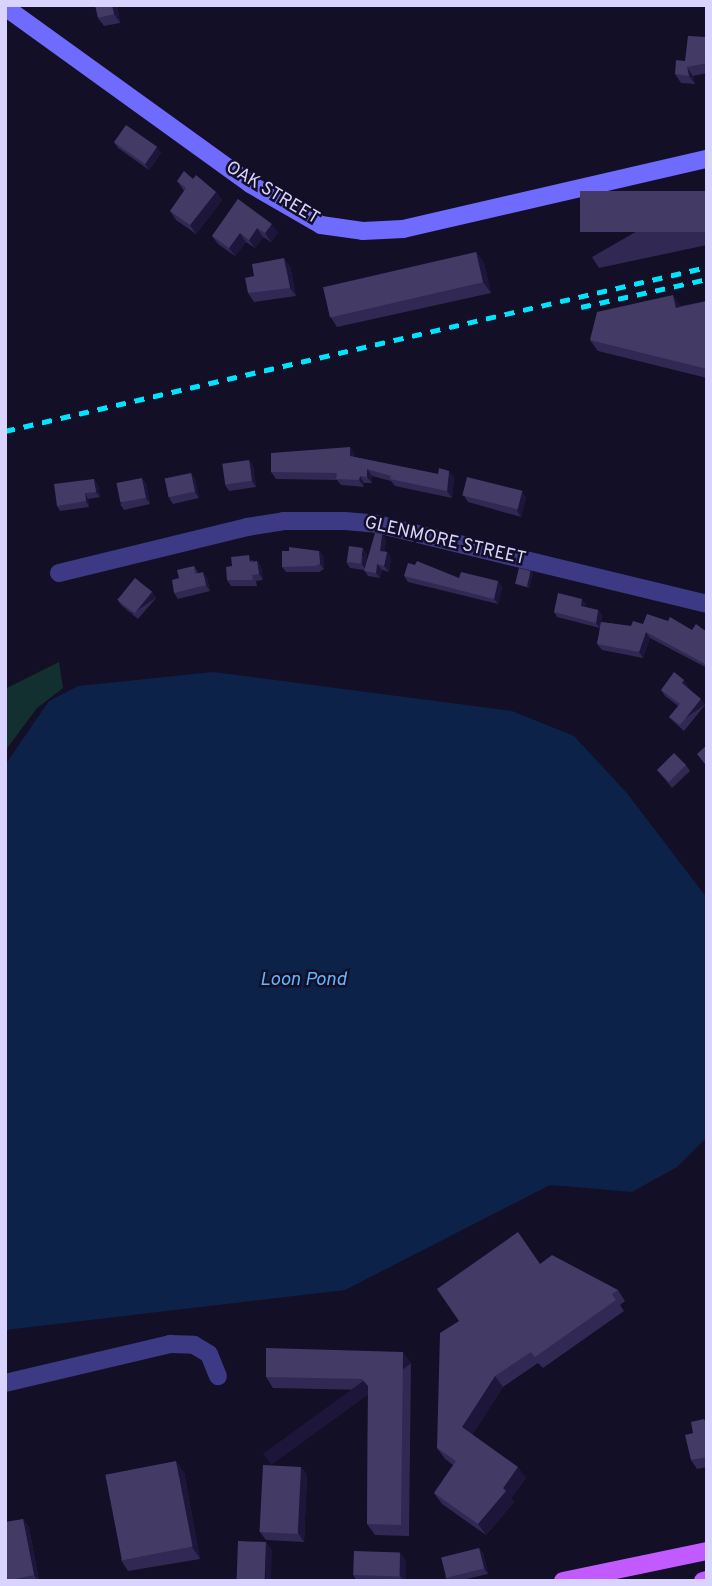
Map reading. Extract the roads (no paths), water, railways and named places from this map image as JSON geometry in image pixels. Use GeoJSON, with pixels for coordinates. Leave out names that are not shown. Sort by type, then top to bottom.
{"type":"FeatureCollection","features":[{"type":"Feature","properties":{"kind":"main road"},"geometry":{"type":"LineString","coordinates":[[563,1581],[707,1549]]}},
{"type":"Feature","properties":{"kind":"street","name":"OAK STREET"},"geometry":{"type":"LineString","coordinates":[[5,7],[250,184],[321,225],[363,231],[403,229],[707,159]]}},
{"type":"Feature","properties":{"kind":"street","name":"GLENMORE STREET"},"geometry":{"type":"LineString","coordinates":[[59,573],[247,527],[283,521],[345,521],[377,524],[707,604]]}},
{"type":"Feature","properties":{"kind":"street"},"geometry":{"type":"LineString","coordinates":[[5,1384],[170,1344],[194,1345],[209,1354],[218,1376]]}},
{"type":"Feature","properties":{"kind":"water","name":"Loon Pond"},"geometry":{"type":"Polygon","coordinates":[[[213,672],[512,711],[574,736],[626,792],[707,898],[707,1137],[677,1167],[632,1192],[550,1185],[345,1290],[5,1330],[5,765],[49,701],[78,686],[213,672]]]}},
{"type":"Feature","properties":{"kind":"railway"},"geometry":{"type":"LineString","coordinates":[[5,431],[707,267]]}},
{"type":"Feature","properties":{"kind":"railway"},"geometry":{"type":"LineString","coordinates":[[581,307],[707,279]]}}]}
